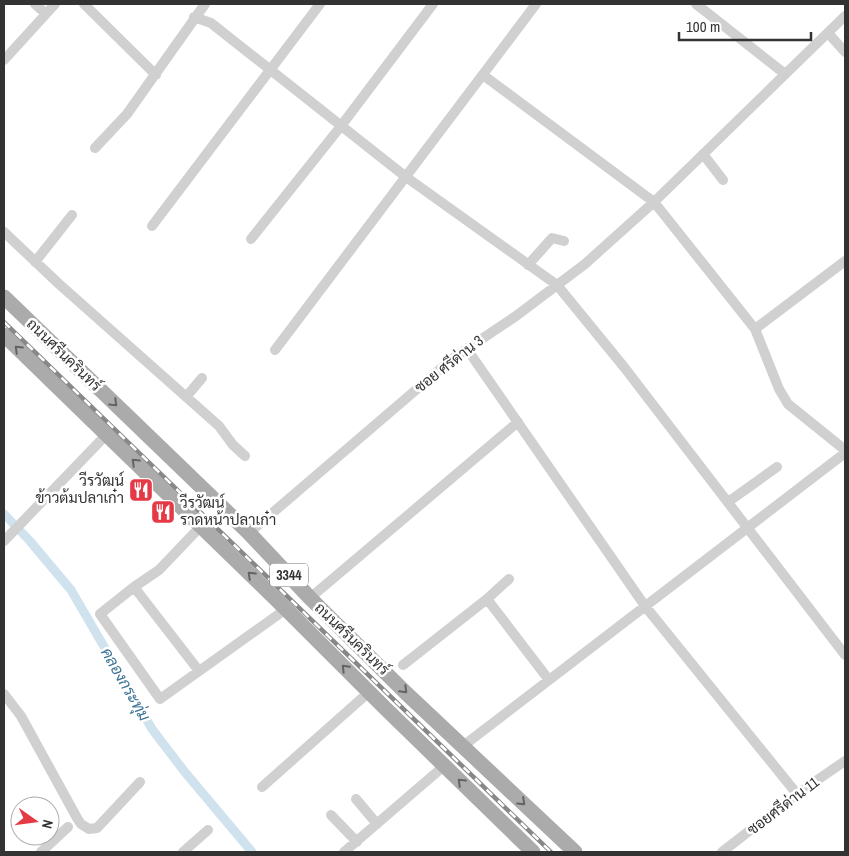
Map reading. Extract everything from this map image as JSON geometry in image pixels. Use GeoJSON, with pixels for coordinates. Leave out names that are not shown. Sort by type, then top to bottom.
{"type":"FeatureCollection","features":[{"type":"Feature","properties":{"kind":"main road","name":"ถนนศรีนครินทร์"},"geometry":{"type":"LineString","coordinates":[[4,297],[249,533],[310,598],[575,852]]}},
{"type":"Feature","properties":{"kind":"main road","name":"ถนนศรีนครินทร์"},"geometry":{"type":"LineString","coordinates":[[4,335],[289,611],[533,852]]}},
{"type":"Feature","properties":{"kind":"main road"},"geometry":{"type":"LineString","coordinates":[[289,611],[310,598]]}},
{"type":"Feature","properties":{"kind":"street"},"geometry":{"type":"LineString","coordinates":[[35,4],[46,14]]}},
{"type":"Feature","properties":{"kind":"street"},"geometry":{"type":"LineString","coordinates":[[4,60],[55,4]]}},
{"type":"Feature","properties":{"kind":"street"},"geometry":{"type":"LineString","coordinates":[[84,4],[156,75]]}},
{"type":"Feature","properties":{"kind":"street"},"geometry":{"type":"LineString","coordinates":[[95,148],[127,114],[204,4]]}},
{"type":"Feature","properties":{"kind":"street"},"geometry":{"type":"LineString","coordinates":[[152,226],[320,4]]}},
{"type":"Feature","properties":{"kind":"street"},"geometry":{"type":"LineString","coordinates":[[251,239],[341,126],[433,4]]}},
{"type":"Feature","properties":{"kind":"street"},"geometry":{"type":"LineString","coordinates":[[275,350],[536,4]]}},
{"type":"Feature","properties":{"kind":"street"},"geometry":{"type":"LineString","coordinates":[[696,4],[785,74]]}},
{"type":"Feature","properties":{"kind":"street","name":"ซอย ศรีด่าน 3"},"geometry":{"type":"LineString","coordinates":[[249,533],[452,359],[516,316],[586,264],[654,202],[845,16]]}},
{"type":"Feature","properties":{"kind":"street"},"geometry":{"type":"LineString","coordinates":[[194,17],[211,23],[406,177],[557,286],[624,367],[845,655]]}},
{"type":"Feature","properties":{"kind":"street"},"geometry":{"type":"LineString","coordinates":[[828,32],[845,52]]}},
{"type":"Feature","properties":{"kind":"street"},"geometry":{"type":"LineString","coordinates":[[463,746],[845,452],[788,404],[779,389],[755,328],[654,202],[483,75]]}},
{"type":"Feature","properties":{"kind":"street"},"geometry":{"type":"LineString","coordinates":[[703,154],[723,180]]}},
{"type":"Feature","properties":{"kind":"street"},"geometry":{"type":"LineString","coordinates":[[35,262],[72,215]]}},
{"type":"Feature","properties":{"kind":"street"},"geometry":{"type":"LineString","coordinates":[[4,232],[35,262],[219,426],[233,445],[245,456]]}},
{"type":"Feature","properties":{"kind":"street"},"geometry":{"type":"LineString","coordinates":[[528,265],[552,238],[564,241]]}},
{"type":"Feature","properties":{"kind":"street"},"geometry":{"type":"LineString","coordinates":[[755,328],[845,261]]}},
{"type":"Feature","properties":{"kind":"street"},"geometry":{"type":"LineString","coordinates":[[467,348],[645,606],[798,794]]}},
{"type":"Feature","properties":{"kind":"street"},"geometry":{"type":"LineString","coordinates":[[186,397],[202,378]]}},
{"type":"Feature","properties":{"kind":"street"},"geometry":{"type":"LineString","coordinates":[[310,598],[518,422]]}},
{"type":"Feature","properties":{"kind":"street"},"geometry":{"type":"LineString","coordinates":[[7,538],[106,434]]}},
{"type":"Feature","properties":{"kind":"street"},"geometry":{"type":"LineString","coordinates":[[728,502],[778,467]]}},
{"type":"Feature","properties":{"kind":"street"},"geometry":{"type":"LineString","coordinates":[[200,526],[158,570],[100,614],[160,699],[289,611]]}},
{"type":"Feature","properties":{"kind":"street"},"geometry":{"type":"LineString","coordinates":[[403,665],[509,579]]}},
{"type":"Feature","properties":{"kind":"street"},"geometry":{"type":"LineString","coordinates":[[134,587],[199,672]]}},
{"type":"Feature","properties":{"kind":"street"},"geometry":{"type":"LineString","coordinates":[[486,599],[549,680]]}},
{"type":"Feature","properties":{"kind":"street"},"geometry":{"type":"LineString","coordinates":[[262,787],[369,692]]}},
{"type":"Feature","properties":{"kind":"street"},"geometry":{"type":"LineString","coordinates":[[4,694],[21,716],[77,818],[89,829],[97,828],[140,782]]}},
{"type":"Feature","properties":{"kind":"street","name":"ซอยศรีด่าน 11"},"geometry":{"type":"LineString","coordinates":[[722,852],[845,761]]}},
{"type":"Feature","properties":{"kind":"street"},"geometry":{"type":"LineString","coordinates":[[344,852],[444,766]]}},
{"type":"Feature","properties":{"kind":"street"},"geometry":{"type":"LineString","coordinates":[[356,799],[377,824]]}},
{"type":"Feature","properties":{"kind":"street"},"geometry":{"type":"LineString","coordinates":[[331,815],[357,842]]}},
{"type":"Feature","properties":{"kind":"street"},"geometry":{"type":"LineString","coordinates":[[41,852],[68,828]]}},
{"type":"Feature","properties":{"kind":"street"},"geometry":{"type":"LineString","coordinates":[[183,852],[208,830]]}},
{"type":"Feature","properties":{"kind":"waterway","name":"คลองกระทุ่ม"},"geometry":{"type":"LineString","coordinates":[[4,514],[29,540],[71,590],[152,729],[184,771],[252,852]]}},
{"type":"Feature","properties":{"kind":"railway"},"geometry":{"type":"LineString","coordinates":[[4,322],[551,852]]}},
{"type":"Feature","properties":{"kind":"place","name":"วีรวัฒน์ ข้าวต้มปลาเก๋า"},"geometry":{"type":"Point","coordinates":[141,490]}},
{"type":"Feature","properties":{"kind":"place","name":"วีรวัฒน์ ราดหน้าปลาเก๋า"},"geometry":{"type":"Point","coordinates":[163,512]}}]}
